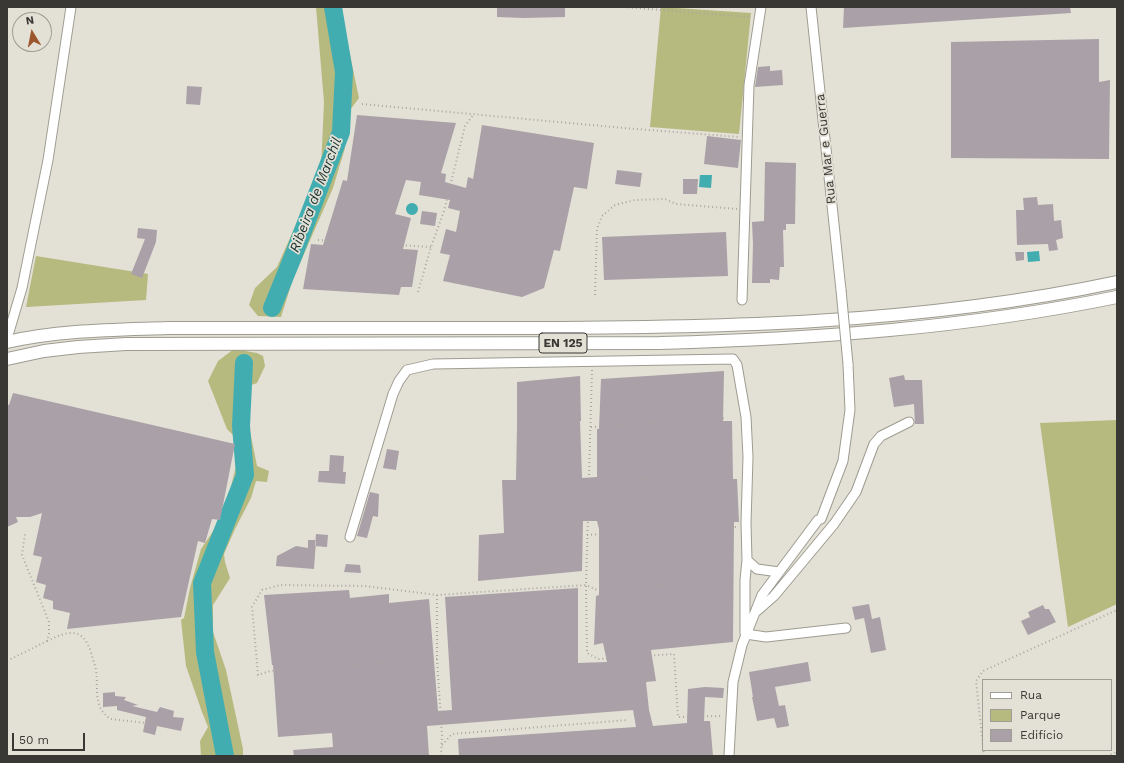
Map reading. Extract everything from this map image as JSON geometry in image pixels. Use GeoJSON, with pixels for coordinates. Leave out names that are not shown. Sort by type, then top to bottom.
{"type":"FeatureCollection","features":[{"type":"Feature","properties":{"kind":"main road","name":"EN 125"},"geometry":{"type":"LineString","coordinates":[[10,338],[120,329],[619,328],[783,324],[978,306],[1117,282]]}},
{"type":"Feature","properties":{"kind":"main road","name":"EN 125"},"geometry":{"type":"LineString","coordinates":[[7,359],[44,351],[126,344],[660,343],[821,336],[946,325],[1019,315],[1117,297]]}},
{"type":"Feature","properties":{"kind":"street"},"geometry":{"type":"LineString","coordinates":[[10,338],[22,288],[48,160],[71,7]]}},
{"type":"Feature","properties":{"kind":"street"},"geometry":{"type":"LineString","coordinates":[[742,300],[748,85],[761,7]]}},
{"type":"Feature","properties":{"kind":"street","name":"Rua Mar e Guerra"},"geometry":{"type":"LineString","coordinates":[[746,636],[762,595],[818,520],[821,519],[843,461],[850,410],[848,364],[841,290],[811,7]]}},
{"type":"Feature","properties":{"kind":"street"},"geometry":{"type":"LineString","coordinates":[[7,307],[18,304]]}},
{"type":"Feature","properties":{"kind":"street"},"geometry":{"type":"LineString","coordinates":[[350,537],[392,394],[398,381],[407,370],[433,364],[733,359],[737,365],[746,417],[748,457],[746,523],[747,560],[745,580],[746,636],[742,645],[733,682],[729,756]]}},
{"type":"Feature","properties":{"kind":"street"},"geometry":{"type":"LineString","coordinates":[[755,614],[774,596],[834,524],[856,492],[874,444],[880,436],[909,422]]}},
{"type":"Feature","properties":{"kind":"street"},"geometry":{"type":"LineString","coordinates":[[747,560],[756,569],[779,572]]}},
{"type":"Feature","properties":{"kind":"street"},"geometry":{"type":"LineString","coordinates":[[746,636],[766,637],[846,628]]}},
{"type":"Feature","properties":{"kind":"path"},"geometry":{"type":"LineString","coordinates":[[624,7],[760,18]]}},
{"type":"Feature","properties":{"kind":"path"},"geometry":{"type":"LineString","coordinates":[[362,104],[747,138]]}},
{"type":"Feature","properties":{"kind":"path"},"geometry":{"type":"LineString","coordinates":[[418,292],[431,247],[444,211],[465,126],[473,114]]}},
{"type":"Feature","properties":{"kind":"path"},"geometry":{"type":"LineString","coordinates":[[595,295],[597,229],[602,216],[615,205],[635,200],[665,199],[676,204],[745,210]]}},
{"type":"Feature","properties":{"kind":"path"},"geometry":{"type":"LineString","coordinates":[[318,240],[431,247]]}},
{"type":"Feature","properties":{"kind":"path"},"geometry":{"type":"LineString","coordinates":[[592,361],[587,535],[586,653],[598,659],[674,654],[678,717],[731,716]]}},
{"type":"Feature","properties":{"kind":"path"},"geometry":{"type":"LineString","coordinates":[[591,427],[726,418]]}},
{"type":"Feature","properties":{"kind":"path"},"geometry":{"type":"LineString","coordinates":[[589,483],[733,474]]}},
{"type":"Feature","properties":{"kind":"path"},"geometry":{"type":"LineString","coordinates":[[587,535],[737,527]]}},
{"type":"Feature","properties":{"kind":"path"},"geometry":{"type":"LineString","coordinates":[[25,534],[22,555],[49,622],[49,634],[47,641]]}},
{"type":"Feature","properties":{"kind":"path"},"geometry":{"type":"LineString","coordinates":[[437,659],[270,672],[258,675],[252,607],[262,590],[280,585],[365,586],[437,595],[586,585],[597,590],[728,580]]}},
{"type":"Feature","properties":{"kind":"path"},"geometry":{"type":"LineString","coordinates":[[437,595],[437,659],[442,735],[441,756]]}},
{"type":"Feature","properties":{"kind":"path"},"geometry":{"type":"LineString","coordinates":[[982,737],[976,681],[983,671],[1117,610]]}},
{"type":"Feature","properties":{"kind":"path"},"geometry":{"type":"LineString","coordinates":[[7,661],[59,636],[71,633],[82,636],[88,645],[96,669],[97,698],[100,709],[110,719],[156,724]]}},
{"type":"Feature","properties":{"kind":"path"},"geometry":{"type":"LineString","coordinates":[[442,745],[452,734],[628,720]]}},
{"type":"Feature","properties":{"kind":"path"},"geometry":{"type":"LineString","coordinates":[[1108,756],[1117,752]]}},
{"type":"Feature","properties":{"kind":"green space"},"geometry":{"type":"Polygon","coordinates":[[[316,7],[341,7],[359,98],[347,114],[345,148],[333,188],[293,279],[281,317],[258,316],[249,305],[255,288],[277,267],[321,169],[324,102],[316,7]]]}},
{"type":"Feature","properties":{"kind":"green space"},"geometry":{"type":"Polygon","coordinates":[[[661,7],[751,13],[739,134],[650,127],[661,7]]]}},
{"type":"Feature","properties":{"kind":"green space"},"geometry":{"type":"Polygon","coordinates":[[[36,256],[148,274],[146,300],[26,307],[36,256]]]}},
{"type":"Feature","properties":{"kind":"green space"},"geometry":{"type":"Polygon","coordinates":[[[234,349],[257,353],[263,356],[265,366],[257,383],[249,386],[246,411],[257,466],[269,471],[267,482],[256,481],[251,498],[224,554],[230,578],[213,605],[213,632],[226,670],[243,749],[243,756],[201,756],[200,741],[208,727],[186,666],[181,620],[184,618],[190,588],[201,549],[224,515],[238,458],[238,440],[227,429],[208,381],[218,361],[234,349]]]}},
{"type":"Feature","properties":{"kind":"green space"},"geometry":{"type":"Polygon","coordinates":[[[1117,420],[1117,604],[1068,627],[1040,423],[1117,420]]]}},
{"type":"Feature","properties":{"kind":"water"},"geometry":{"type":"Polygon","coordinates":[[[700,175],[712,175],[711,188],[699,187],[700,175]]]}},
{"type":"Feature","properties":{"kind":"water"},"geometry":{"type":"Polygon","coordinates":[[[410,203],[414,203],[418,209],[414,215],[410,215],[406,211],[406,207],[410,203]]]}},
{"type":"Feature","properties":{"kind":"water"},"geometry":{"type":"Polygon","coordinates":[[[1039,251],[1040,261],[1028,262],[1027,252],[1039,251]]]}},
{"type":"Feature","properties":{"kind":"building"},"geometry":{"type":"Polygon","coordinates":[[[497,7],[565,7],[565,17],[497,17],[497,7]]]}},
{"type":"Feature","properties":{"kind":"building"},"geometry":{"type":"Polygon","coordinates":[[[844,7],[1070,7],[1071,13],[843,28],[844,7]]]}},
{"type":"Feature","properties":{"kind":"building"},"geometry":{"type":"Polygon","coordinates":[[[1099,39],[1099,82],[1110,80],[1109,159],[951,158],[951,42],[1099,39]]]}},
{"type":"Feature","properties":{"kind":"building"},"geometry":{"type":"Polygon","coordinates":[[[770,66],[770,71],[782,70],[783,85],[755,87],[758,67],[770,66]]]}},
{"type":"Feature","properties":{"kind":"building"},"geometry":{"type":"Polygon","coordinates":[[[187,86],[202,87],[200,105],[186,104],[187,86]]]}},
{"type":"Feature","properties":{"kind":"building"},"geometry":{"type":"Polygon","coordinates":[[[357,115],[456,123],[441,173],[446,174],[445,182],[466,188],[468,177],[473,179],[482,125],[594,143],[587,189],[574,187],[560,251],[554,250],[544,288],[522,297],[443,281],[450,255],[440,253],[446,229],[456,232],[460,211],[448,208],[450,200],[419,195],[421,182],[406,180],[395,214],[411,218],[403,249],[418,250],[412,287],[401,287],[399,295],[303,289],[311,244],[323,245],[343,180],[347,181],[357,115]]]}},
{"type":"Feature","properties":{"kind":"building"},"geometry":{"type":"Polygon","coordinates":[[[707,136],[741,140],[738,168],[704,164],[707,136]]]}},
{"type":"Feature","properties":{"kind":"building"},"geometry":{"type":"Polygon","coordinates":[[[765,162],[796,163],[795,224],[786,224],[786,230],[783,230],[784,267],[780,267],[779,280],[770,279],[770,283],[752,283],[752,222],[764,221],[765,162]]]}},
{"type":"Feature","properties":{"kind":"building"},"geometry":{"type":"Polygon","coordinates":[[[617,170],[642,173],[640,187],[615,184],[617,170]]]}},
{"type":"Feature","properties":{"kind":"building"},"geometry":{"type":"Polygon","coordinates":[[[683,179],[698,179],[697,194],[683,194],[683,179]]]}},
{"type":"Feature","properties":{"kind":"building"},"geometry":{"type":"Polygon","coordinates":[[[1037,197],[1038,205],[1053,204],[1054,221],[1061,220],[1063,238],[1056,240],[1058,250],[1049,251],[1048,244],[1017,245],[1016,210],[1024,210],[1023,198],[1037,197]]]}},
{"type":"Feature","properties":{"kind":"building"},"geometry":{"type":"Polygon","coordinates":[[[422,211],[437,213],[435,226],[420,224],[422,211]]]}},
{"type":"Feature","properties":{"kind":"building"},"geometry":{"type":"Polygon","coordinates":[[[138,228],[157,230],[156,242],[142,278],[131,274],[145,239],[137,238],[138,228]]]}},
{"type":"Feature","properties":{"kind":"building"},"geometry":{"type":"Polygon","coordinates":[[[726,232],[728,276],[604,280],[602,237],[726,232]]]}},
{"type":"Feature","properties":{"kind":"building"},"geometry":{"type":"Polygon","coordinates":[[[1015,252],[1024,252],[1024,260],[1016,261],[1015,252]]]}},
{"type":"Feature","properties":{"kind":"building"},"geometry":{"type":"Polygon","coordinates":[[[724,371],[723,421],[732,421],[733,479],[737,479],[739,522],[734,522],[733,642],[651,650],[656,681],[646,682],[649,710],[653,726],[687,723],[688,689],[705,687],[724,688],[723,698],[705,697],[704,721],[710,721],[713,756],[459,756],[458,739],[636,727],[633,710],[427,726],[429,756],[294,756],[293,750],[333,747],[332,733],[278,737],[273,665],[264,595],[349,590],[350,598],[389,594],[389,603],[429,599],[438,711],[452,710],[445,597],[578,588],[578,663],[607,662],[603,643],[594,645],[596,596],[599,595],[599,529],[597,521],[583,521],[582,571],[478,581],[479,535],[504,533],[502,480],[516,480],[517,382],[580,376],[582,478],[597,477],[597,429],[599,429],[601,379],[724,371]]]}},
{"type":"Feature","properties":{"kind":"building"},"geometry":{"type":"Polygon","coordinates":[[[904,375],[905,380],[922,380],[924,424],[915,424],[914,404],[894,407],[889,378],[904,375]]]}},
{"type":"Feature","properties":{"kind":"building"},"geometry":{"type":"Polygon","coordinates":[[[13,393],[235,444],[220,520],[212,519],[205,543],[198,541],[181,617],[67,629],[70,613],[53,609],[53,601],[43,598],[46,585],[36,582],[42,557],[33,555],[42,513],[30,517],[16,517],[18,522],[7,527],[7,405],[9,405],[13,393]]]}},
{"type":"Feature","properties":{"kind":"building"},"geometry":{"type":"Polygon","coordinates":[[[387,449],[399,451],[396,470],[383,468],[387,449]]]}},
{"type":"Feature","properties":{"kind":"building"},"geometry":{"type":"Polygon","coordinates":[[[330,455],[344,456],[343,472],[346,472],[345,484],[318,482],[319,471],[329,471],[330,455]]]}},
{"type":"Feature","properties":{"kind":"building"},"geometry":{"type":"Polygon","coordinates":[[[370,492],[379,494],[378,517],[373,516],[367,538],[357,536],[370,492]]]}},
{"type":"Feature","properties":{"kind":"building"},"geometry":{"type":"Polygon","coordinates":[[[316,534],[328,535],[327,547],[315,546],[316,534]]]}},
{"type":"Feature","properties":{"kind":"building"},"geometry":{"type":"Polygon","coordinates":[[[308,540],[316,540],[314,569],[276,566],[277,556],[296,546],[308,548],[308,540]]]}},
{"type":"Feature","properties":{"kind":"building"},"geometry":{"type":"Polygon","coordinates":[[[346,564],[360,565],[361,573],[344,572],[346,564]]]}},
{"type":"Feature","properties":{"kind":"building"},"geometry":{"type":"Polygon","coordinates":[[[869,604],[872,619],[880,617],[886,650],[871,653],[864,618],[855,620],[852,607],[869,604]]]}},
{"type":"Feature","properties":{"kind":"building"},"geometry":{"type":"Polygon","coordinates":[[[1043,605],[1045,609],[1049,609],[1056,622],[1028,635],[1021,621],[1030,617],[1028,612],[1043,605]]]}},
{"type":"Feature","properties":{"kind":"building"},"geometry":{"type":"Polygon","coordinates":[[[808,662],[811,681],[775,687],[779,706],[785,705],[789,726],[777,728],[774,718],[757,721],[749,672],[808,662]]]}},
{"type":"Feature","properties":{"kind":"building"},"geometry":{"type":"Polygon","coordinates":[[[115,692],[115,696],[126,697],[124,700],[138,705],[132,706],[157,712],[160,707],[174,711],[173,717],[184,718],[181,731],[157,726],[155,735],[143,732],[146,717],[117,710],[117,706],[103,707],[103,693],[115,692]]]}},
{"type":"Feature","properties":{"kind":"waterway","name":"Ribeira de Marchil"},"geometry":{"type":"LineString","coordinates":[[272,308],[341,132],[344,72],[333,7]]}},
{"type":"Feature","properties":{"kind":"waterway","name":"Ribeira de Marchil"},"geometry":{"type":"LineString","coordinates":[[225,756],[205,652],[202,583],[245,475],[241,426],[244,363]]}}]}
